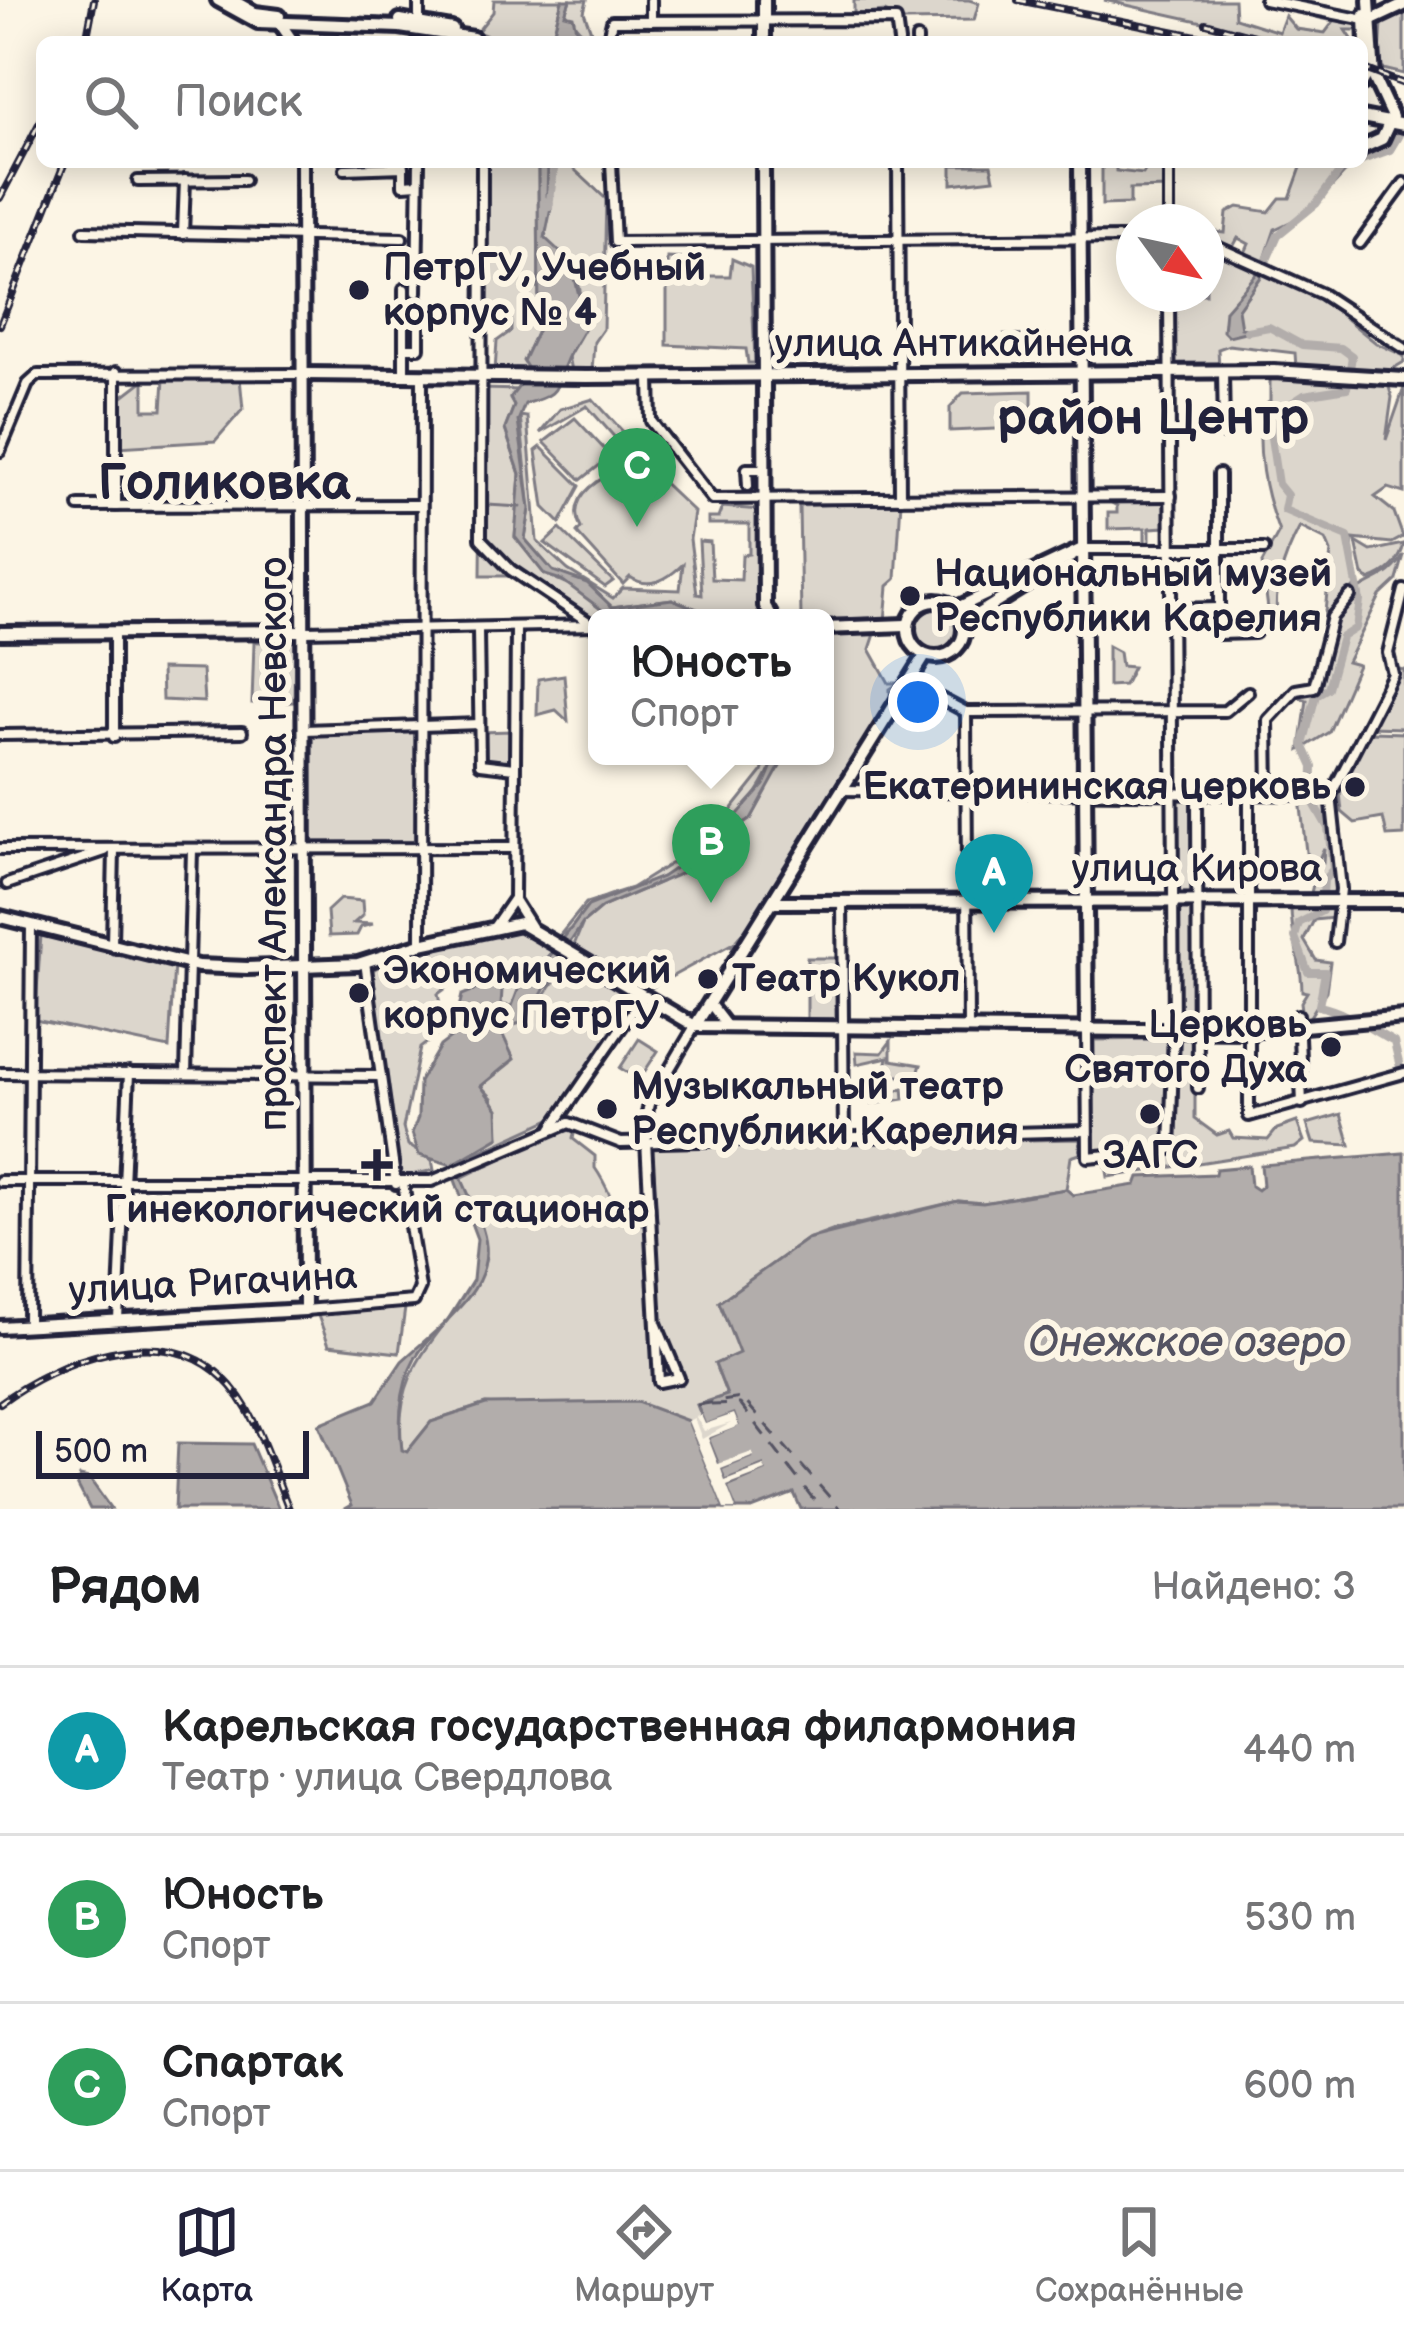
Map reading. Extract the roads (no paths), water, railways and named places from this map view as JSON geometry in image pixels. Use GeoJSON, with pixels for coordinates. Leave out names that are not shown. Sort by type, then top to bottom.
{"type":"FeatureCollection","features":[{"type":"Feature","properties":{"kind":"main road"},"geometry":{"type":"LineString","coordinates":[[218,0],[248,19],[419,21],[464,36]]}},
{"type":"Feature","properties":{"kind":"main road"},"geometry":{"type":"LineString","coordinates":[[232,0],[254,13],[302,20],[443,30]]}},
{"type":"Feature","properties":{"kind":"main road"},"geometry":{"type":"LineString","coordinates":[[764,0],[764,36]]}},
{"type":"Feature","properties":{"kind":"main road"},"geometry":{"type":"LineString","coordinates":[[1366,0],[1374,78],[1398,123]]}},
{"type":"Feature","properties":{"kind":"main road"},"geometry":{"type":"LineString","coordinates":[[1368,20],[1404,4]]}},
{"type":"Feature","properties":{"kind":"main road"},"geometry":{"type":"LineString","coordinates":[[298,36],[302,20]]}},
{"type":"Feature","properties":{"kind":"main road"},"geometry":{"type":"LineString","coordinates":[[1367,36],[1368,20]]}},
{"type":"Feature","properties":{"kind":"main road"},"geometry":{"type":"LineString","coordinates":[[280,22],[292,36]]}},
{"type":"Feature","properties":{"kind":"main road"},"geometry":{"type":"LineString","coordinates":[[1368,88],[1382,94]]}},
{"type":"Feature","properties":{"kind":"main road"},"geometry":{"type":"LineString","coordinates":[[1368,118],[1398,123]]}},
{"type":"Feature","properties":{"kind":"main road"},"geometry":{"type":"LineString","coordinates":[[1368,146],[1398,123]]}},
{"type":"Feature","properties":{"kind":"main road","name":"проспект Александра Невского"},"geometry":{"type":"LineString","coordinates":[[302,168],[304,1310]]}},
{"type":"Feature","properties":{"kind":"main road"},"geometry":{"type":"LineString","coordinates":[[763,168],[769,609]]}},
{"type":"Feature","properties":{"kind":"main road"},"geometry":{"type":"LineString","coordinates":[[1080,168],[1087,1031]]}},
{"type":"Feature","properties":{"kind":"main road","name":"улица Антикайнена"},"geometry":{"type":"LineString","coordinates":[[304,374],[650,377],[1223,371],[1404,379]]}},
{"type":"Feature","properties":{"kind":"main road"},"geometry":{"type":"LineString","coordinates":[[695,1026],[925,656],[954,648],[965,622],[1083,549]]}},
{"type":"Feature","properties":{"kind":"main road"},"geometry":{"type":"LineString","coordinates":[[1065,562],[1083,578]]}},
{"type":"Feature","properties":{"kind":"main road"},"geometry":{"type":"LineString","coordinates":[[834,628],[906,625],[931,603],[957,608],[1065,562]]}},
{"type":"Feature","properties":{"kind":"main road"},"geometry":{"type":"LineString","coordinates":[[957,608],[965,622]]}},
{"type":"Feature","properties":{"kind":"main road"},"geometry":{"type":"LineString","coordinates":[[906,625],[910,644],[925,656]]}},
{"type":"Feature","properties":{"kind":"main road"},"geometry":{"type":"LineString","coordinates":[[0,633],[305,632]]}},
{"type":"Feature","properties":{"kind":"main road","name":"улица Кирова"},"geometry":{"type":"LineString","coordinates":[[774,902],[1404,901]]}},
{"type":"Feature","properties":{"kind":"main road"},"geometry":{"type":"LineString","coordinates":[[0,917],[187,963],[305,967],[365,962],[514,923],[554,940],[695,1026],[1249,1031],[1298,1021],[1342,1023],[1404,1017]]}},
{"type":"Feature","properties":{"kind":"main road","name":"улица Ригачина"},"geometry":{"type":"LineString","coordinates":[[0,1328],[304,1310]]}},
{"type":"Feature","properties":{"kind":"street"},"geometry":{"type":"LineString","coordinates":[[419,0],[419,21]]}},
{"type":"Feature","properties":{"kind":"street"},"geometry":{"type":"LineString","coordinates":[[651,0],[651,21]]}},
{"type":"Feature","properties":{"kind":"street"},"geometry":{"type":"LineString","coordinates":[[1265,0],[1368,20]]}},
{"type":"Feature","properties":{"kind":"street"},"geometry":{"type":"LineString","coordinates":[[608,36],[609,22],[764,18],[896,20],[897,36]]}},
{"type":"Feature","properties":{"kind":"street"},"geometry":{"type":"LineString","coordinates":[[345,169],[353,168]]}},
{"type":"Feature","properties":{"kind":"street"},"geometry":{"type":"LineString","coordinates":[[403,168],[404,184],[418,184]]}},
{"type":"Feature","properties":{"kind":"street"},"geometry":{"type":"LineString","coordinates":[[404,347],[419,348],[418,168]]}},
{"type":"Feature","properties":{"kind":"street"},"geometry":{"type":"LineString","coordinates":[[482,168],[481,538],[511,570],[588,620]]}},
{"type":"Feature","properties":{"kind":"street"},"geometry":{"type":"LineString","coordinates":[[611,168],[615,242],[1116,238]]}},
{"type":"Feature","properties":{"kind":"street"},"geometry":{"type":"LineString","coordinates":[[898,168],[900,498]]}},
{"type":"Feature","properties":{"kind":"street"},"geometry":{"type":"LineString","coordinates":[[1168,204],[1169,168]]}},
{"type":"Feature","properties":{"kind":"street"},"geometry":{"type":"LineString","coordinates":[[183,234],[185,180]]}},
{"type":"Feature","properties":{"kind":"street"},"geometry":{"type":"LineString","coordinates":[[138,181],[244,180]]}},
{"type":"Feature","properties":{"kind":"street"},"geometry":{"type":"LineString","coordinates":[[1360,243],[1404,184]]}},
{"type":"Feature","properties":{"kind":"street"},"geometry":{"type":"LineString","coordinates":[[84,231],[402,238]]}},
{"type":"Feature","properties":{"kind":"street"},"geometry":{"type":"LineString","coordinates":[[1224,249],[1322,294],[1404,348]]}},
{"type":"Feature","properties":{"kind":"street"},"geometry":{"type":"LineString","coordinates":[[404,289],[404,374]]}},
{"type":"Feature","properties":{"kind":"street"},"geometry":{"type":"LineString","coordinates":[[1087,1031],[1088,1157],[1170,1149],[1174,1031],[1169,312]]}},
{"type":"Feature","properties":{"kind":"street"},"geometry":{"type":"LineString","coordinates":[[1223,371],[1224,434]]}},
{"type":"Feature","properties":{"kind":"street"},"geometry":{"type":"LineString","coordinates":[[0,452],[32,378],[116,373],[304,374]]}},
{"type":"Feature","properties":{"kind":"street"},"geometry":{"type":"LineString","coordinates":[[116,373],[116,506]]}},
{"type":"Feature","properties":{"kind":"street"},"geometry":{"type":"LineString","coordinates":[[422,374],[422,944]]}},
{"type":"Feature","properties":{"kind":"street"},"geometry":{"type":"LineString","coordinates":[[650,377],[651,416],[712,499],[1171,496]]}},
{"type":"Feature","properties":{"kind":"street"},"geometry":{"type":"LineString","coordinates":[[748,486],[747,469],[766,469]]}},
{"type":"Feature","properties":{"kind":"street"},"geometry":{"type":"LineString","coordinates":[[1219,474],[1219,634],[1255,633]]}},
{"type":"Feature","properties":{"kind":"street"},"geometry":{"type":"LineString","coordinates":[[79,506],[421,505]]}},
{"type":"Feature","properties":{"kind":"street"},"geometry":{"type":"LineString","coordinates":[[1083,549],[1264,549]]}},
{"type":"Feature","properties":{"kind":"street"},"geometry":{"type":"LineString","coordinates":[[1335,942],[1326,795],[1393,674],[1388,652],[1404,590]]}},
{"type":"Feature","properties":{"kind":"street"},"geometry":{"type":"LineString","coordinates":[[1269,794],[1272,710],[1296,690],[1312,689],[1332,617],[1350,596]]}},
{"type":"Feature","properties":{"kind":"street"},"geometry":{"type":"LineString","coordinates":[[1171,609],[1218,608]]}},
{"type":"Feature","properties":{"kind":"street"},"geometry":{"type":"LineString","coordinates":[[305,632],[478,632],[588,625]]}},
{"type":"Feature","properties":{"kind":"street"},"geometry":{"type":"LineString","coordinates":[[514,923],[516,630]]}},
{"type":"Feature","properties":{"kind":"street"},"geometry":{"type":"LineString","coordinates":[[114,632],[114,736]]}},
{"type":"Feature","properties":{"kind":"street"},"geometry":{"type":"LineString","coordinates":[[478,632],[481,768],[514,768]]}},
{"type":"Feature","properties":{"kind":"street"},"geometry":{"type":"LineString","coordinates":[[910,682],[966,712],[1225,711],[1248,692]]}},
{"type":"Feature","properties":{"kind":"street"},"geometry":{"type":"LineString","coordinates":[[966,712],[968,1032]]}},
{"type":"Feature","properties":{"kind":"street"},"geometry":{"type":"LineString","coordinates":[[304,730],[479,724]]}},
{"type":"Feature","properties":{"kind":"street"},"geometry":{"type":"LineString","coordinates":[[0,735],[242,732]]}},
{"type":"Feature","properties":{"kind":"street"},"geometry":{"type":"LineString","coordinates":[[842,790],[1326,795]]}},
{"type":"Feature","properties":{"kind":"street"},"geometry":{"type":"LineString","coordinates":[[1198,1088],[1199,794]]}},
{"type":"Feature","properties":{"kind":"street"},"geometry":{"type":"LineString","coordinates":[[1250,794],[1249,1116],[1401,1074]]}},
{"type":"Feature","properties":{"kind":"street"},"geometry":{"type":"LineString","coordinates":[[0,849],[513,848]]}},
{"type":"Feature","properties":{"kind":"street"},"geometry":{"type":"LineString","coordinates":[[7,884],[110,850]]}},
{"type":"Feature","properties":{"kind":"street"},"geometry":{"type":"LineString","coordinates":[[110,850],[112,944]]}},
{"type":"Feature","properties":{"kind":"street"},"geometry":{"type":"LineString","coordinates":[[186,1074],[192,850]]}},
{"type":"Feature","properties":{"kind":"street"},"geometry":{"type":"LineString","coordinates":[[842,902],[844,1139]]}},
{"type":"Feature","properties":{"kind":"street"},"geometry":{"type":"LineString","coordinates":[[494,927],[514,903]]}},
{"type":"Feature","properties":{"kind":"street"},"geometry":{"type":"LineString","coordinates":[[514,903],[531,927]]}},
{"type":"Feature","properties":{"kind":"street"},"geometry":{"type":"LineString","coordinates":[[28,1323],[31,924]]}},
{"type":"Feature","properties":{"kind":"street"},"geometry":{"type":"LineString","coordinates":[[365,962],[399,1184]]}},
{"type":"Feature","properties":{"kind":"street"},"geometry":{"type":"LineString","coordinates":[[552,1128],[644,996]]}},
{"type":"Feature","properties":{"kind":"street"},"geometry":{"type":"LineString","coordinates":[[710,1004],[728,1027]]}},
{"type":"Feature","properties":{"kind":"street"},"geometry":{"type":"LineString","coordinates":[[1298,1021],[1302,1102]]}},
{"type":"Feature","properties":{"kind":"street"},"geometry":{"type":"LineString","coordinates":[[656,1323],[679,1378],[659,1382],[646,1141],[650,1103],[695,1026]]}},
{"type":"Feature","properties":{"kind":"street"},"geometry":{"type":"LineString","coordinates":[[0,1073],[380,1076]]}},
{"type":"Feature","properties":{"kind":"street"},"geometry":{"type":"LineString","coordinates":[[118,1320],[129,1073]]}},
{"type":"Feature","properties":{"kind":"street"},"geometry":{"type":"LineString","coordinates":[[0,1181],[399,1184],[447,1177],[552,1128],[575,1123],[608,1141],[1087,1131]]}},
{"type":"Feature","properties":{"kind":"street","name":"улица Ригачина"},"geometry":{"type":"LineString","coordinates":[[304,1310],[408,1305],[420,1288],[399,1184]]}},
{"type":"Feature","properties":{"kind":"water"},"geometry":{"type":"Polygon","coordinates":[[[562,0],[570,0],[565,14],[573,16],[578,36],[553,36],[562,0]]]}},
{"type":"Feature","properties":{"kind":"water"},"geometry":{"type":"Polygon","coordinates":[[[538,168],[548,168],[547,196],[552,203],[545,238],[571,262],[586,325],[555,389],[525,404],[518,421],[530,509],[525,539],[553,571],[587,583],[612,607],[672,599],[697,609],[601,609],[562,580],[545,575],[515,537],[520,474],[505,429],[514,406],[510,398],[530,372],[523,361],[539,327],[538,168]]]}},
{"type":"Feature","properties":{"kind":"water"},"geometry":{"type":"Polygon","coordinates":[[[1260,270],[1261,277],[1238,309],[1241,328],[1253,330],[1228,336],[1223,331],[1225,310],[1260,270]]]}},
{"type":"Feature","properties":{"kind":"water"},"geometry":{"type":"Polygon","coordinates":[[[772,765],[781,765],[751,819],[730,830],[691,869],[602,907],[583,923],[559,959],[557,980],[545,988],[527,1021],[500,1029],[514,1059],[481,1086],[498,1109],[499,1137],[455,1163],[486,1247],[480,1278],[448,1320],[473,1280],[477,1239],[449,1164],[419,1155],[412,1133],[418,1118],[419,1082],[440,1046],[452,1037],[462,995],[489,984],[502,990],[501,1005],[512,1006],[521,982],[540,969],[588,906],[662,877],[714,841],[764,785],[772,765]]]}},
{"type":"Feature","properties":{"kind":"water","name":"Онежское озеро"},"geometry":{"type":"Polygon","coordinates":[[[1404,1153],[1404,1509],[801,1509],[794,1493],[752,1509],[736,1509],[727,1487],[765,1471],[763,1466],[725,1481],[721,1469],[753,1456],[719,1465],[708,1438],[738,1425],[734,1414],[705,1425],[697,1405],[727,1395],[715,1364],[739,1353],[719,1302],[807,1239],[958,1201],[983,1203],[1066,1189],[1073,1195],[1136,1185],[1139,1177],[1215,1174],[1216,1169],[1249,1166],[1251,1186],[1257,1190],[1263,1185],[1261,1165],[1404,1153]]]}},
{"type":"Feature","properties":{"kind":"water"},"geometry":{"type":"Polygon","coordinates":[[[443,1324],[415,1358],[406,1382],[402,1450],[407,1452],[431,1422],[486,1404],[637,1402],[688,1421],[724,1509],[345,1509],[352,1505],[319,1424],[375,1401],[402,1361],[443,1324]]]}},
{"type":"Feature","properties":{"kind":"water"},"geometry":{"type":"Polygon","coordinates":[[[178,1443],[251,1444],[279,1509],[175,1509],[178,1443]]]}},
{"type":"Feature","properties":{"kind":"water"},"geometry":{"type":"Polygon","coordinates":[[[80,1476],[89,1478],[111,1509],[90,1509],[77,1484],[80,1476]]]}},
{"type":"Feature","properties":{"kind":"waterway"},"geometry":{"type":"LineString","coordinates":[[1368,158],[1390,150],[1399,135]]}},
{"type":"Feature","properties":{"kind":"waterway"},"geometry":{"type":"LineString","coordinates":[[549,207],[554,168]]}},
{"type":"Feature","properties":{"kind":"waterway"},"geometry":{"type":"LineString","coordinates":[[1262,271],[1278,235],[1316,204],[1343,168]]}},
{"type":"Feature","properties":{"kind":"waterway"},"geometry":{"type":"LineString","coordinates":[[1247,331],[1269,327],[1302,345],[1341,348],[1352,356],[1347,388],[1304,395],[1268,418],[1278,484],[1287,495],[1284,510],[1348,537],[1360,601],[1356,628],[1342,637],[1328,688],[1316,695],[1303,745],[1313,767],[1312,800],[1328,828],[1333,869],[1324,880],[1322,911],[1299,923],[1295,937],[1308,972],[1325,972],[1319,1006],[1394,1042],[1400,1067]]}},
{"type":"Feature","properties":{"kind":"waterway"},"geometry":{"type":"LineString","coordinates":[[516,368],[530,370]]}},
{"type":"Feature","properties":{"kind":"waterway"},"geometry":{"type":"LineString","coordinates":[[487,505],[521,507]]}},
{"type":"Feature","properties":{"kind":"railway"},"geometry":{"type":"LineString","coordinates":[[87,36],[94,0]]}},
{"type":"Feature","properties":{"kind":"railway"},"geometry":{"type":"LineString","coordinates":[[1018,0],[1196,36]]}},
{"type":"Feature","properties":{"kind":"railway"},"geometry":{"type":"LineString","coordinates":[[1206,23],[1254,36]]}},
{"type":"Feature","properties":{"kind":"railway"},"geometry":{"type":"LineString","coordinates":[[1368,70],[1404,84]]}},
{"type":"Feature","properties":{"kind":"railway"},"geometry":{"type":"LineString","coordinates":[[0,198],[36,129]]}},
{"type":"Feature","properties":{"kind":"railway"},"geometry":{"type":"LineString","coordinates":[[0,325],[63,168]]}},
{"type":"Feature","properties":{"kind":"railway"},"geometry":{"type":"LineString","coordinates":[[0,1403],[50,1373],[110,1352],[170,1351],[198,1360],[222,1377],[245,1406],[289,1509]]}},
{"type":"Feature","properties":{"kind":"place","name":"ПетрГУ, Учебный корпус № 4"},"geometry":{"type":"Point","coordinates":[359,290]}},
{"type":"Feature","properties":{"kind":"place","name":"Спартак"},"geometry":{"type":"Point","coordinates":[637,527]}},
{"type":"Feature","properties":{"kind":"place","name":"Национальный музей Республики Карелия"},"geometry":{"type":"Point","coordinates":[910,596]}},
{"type":"Feature","properties":{"kind":"place","name":"Екатерининская церковь"},"geometry":{"type":"Point","coordinates":[1355,787]}},
{"type":"Feature","properties":{"kind":"place","name":"Юность"},"geometry":{"type":"Point","coordinates":[711,903]}},
{"type":"Feature","properties":{"kind":"place","name":"Карельская государственная филармония"},"geometry":{"type":"Point","coordinates":[994,933]}},
{"type":"Feature","properties":{"kind":"place","name":"Театр Кукол"},"geometry":{"type":"Point","coordinates":[708,979]}},
{"type":"Feature","properties":{"kind":"place","name":"Экономический корпус ПетрГУ"},"geometry":{"type":"Point","coordinates":[359,993]}},
{"type":"Feature","properties":{"kind":"place","name":"Церковь Святого Духа"},"geometry":{"type":"Point","coordinates":[1331,1047]}},
{"type":"Feature","properties":{"kind":"place","name":"Музыкальный театр Республики Карелия"},"geometry":{"type":"Point","coordinates":[607,1109]}},
{"type":"Feature","properties":{"kind":"place","name":"ЗАГС"},"geometry":{"type":"Point","coordinates":[1150,1114]}},
{"type":"Feature","properties":{"kind":"place","name":"Гинекологический стационар"},"geometry":{"type":"Point","coordinates":[377,1165]}},
{"type":"Feature","properties":{"kind":"district","name":"район Центр"},"geometry":{"type":"Point","coordinates":[1153,418]}},
{"type":"Feature","properties":{"kind":"district","name":"Голиковка"},"geometry":{"type":"Point","coordinates":[224,483]}}]}
